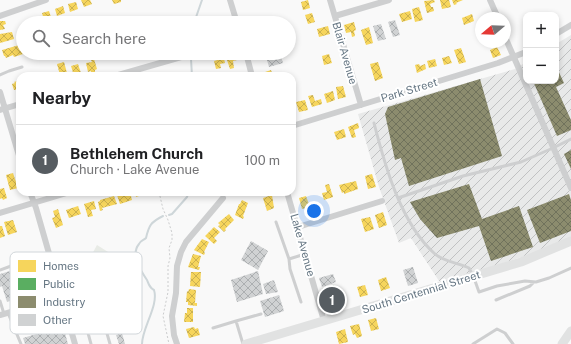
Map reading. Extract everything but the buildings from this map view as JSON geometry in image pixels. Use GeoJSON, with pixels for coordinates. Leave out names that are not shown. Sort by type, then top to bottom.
{"type":"FeatureCollection","features":[{"type":"Feature","properties":{"kind":"street"},"geometry":{"type":"LineString","coordinates":[[0,16],[46,0]]}},
{"type":"Feature","properties":{"kind":"street"},"geometry":{"type":"LineString","coordinates":[[230,0],[234,16]]}},
{"type":"Feature","properties":{"kind":"street","name":"Blair Avenue"},"geometry":{"type":"LineString","coordinates":[[330,0],[361,105]]}},
{"type":"Feature","properties":{"kind":"street"},"geometry":{"type":"LineString","coordinates":[[335,16],[389,0]]}},
{"type":"Feature","properties":{"kind":"street"},"geometry":{"type":"LineString","coordinates":[[490,0],[495,12]]}},
{"type":"Feature","properties":{"kind":"street"},"geometry":{"type":"LineString","coordinates":[[559,32],[571,25]]}},
{"type":"Feature","properties":{"kind":"street"},"geometry":{"type":"LineString","coordinates":[[509,48],[571,188]]}},
{"type":"Feature","properties":{"kind":"street","name":"Park Street"},"geometry":{"type":"LineString","coordinates":[[296,125],[513,58],[523,53]]}},
{"type":"Feature","properties":{"kind":"street"},"geometry":{"type":"LineString","coordinates":[[135,72],[173,60]]}},
{"type":"Feature","properties":{"kind":"street"},"geometry":{"type":"LineString","coordinates":[[248,60],[251,72]]}},
{"type":"Feature","properties":{"kind":"street"},"geometry":{"type":"LineString","coordinates":[[0,92],[3,109],[16,147]]}},
{"type":"Feature","properties":{"kind":"street"},"geometry":{"type":"LineString","coordinates":[[3,109],[16,105]]}},
{"type":"Feature","properties":{"kind":"street"},"geometry":{"type":"LineString","coordinates":[[31,196],[48,252]]}},
{"type":"Feature","properties":{"kind":"street"},"geometry":{"type":"LineString","coordinates":[[0,213],[57,196]]}},
{"type":"Feature","properties":{"kind":"street","name":"Lake Avenue"},"geometry":{"type":"LineString","coordinates":[[288,196],[324,321]]}},
{"type":"Feature","properties":{"kind":"street"},"geometry":{"type":"LineString","coordinates":[[176,344],[172,316],[176,293],[177,266],[180,252],[186,242],[223,198]]}},
{"type":"Feature","properties":{"kind":"street"},"geometry":{"type":"LineString","coordinates":[[298,227],[382,201]]}},
{"type":"Feature","properties":{"kind":"street","name":"South Centennial Street"},"geometry":{"type":"LineString","coordinates":[[246,344],[521,262],[571,241]]}},
{"type":"Feature","properties":{"kind":"street"},"geometry":{"type":"LineString","coordinates":[[566,342],[571,331]]}},
{"type":"Feature","properties":{"kind":"street"},"geometry":{"type":"LineString","coordinates":[[71,334],[74,344]]}},
{"type":"Feature","properties":{"kind":"lane"},"geometry":{"type":"LineString","coordinates":[[0,75],[22,67]]}},
{"type":"Feature","properties":{"kind":"lane"},"geometry":{"type":"LineString","coordinates":[[374,123],[398,198],[412,228],[436,255],[469,268],[479,292],[497,286],[525,281],[534,282],[549,278],[571,268]]}},
{"type":"Feature","properties":{"kind":"lane"},"geometry":{"type":"LineString","coordinates":[[398,198],[463,176],[521,162],[571,139]]}},
{"type":"Feature","properties":{"kind":"lane"},"geometry":{"type":"LineString","coordinates":[[276,222],[289,259],[290,269],[301,302]]}},
{"type":"Feature","properties":{"kind":"lane"},"geometry":{"type":"LineString","coordinates":[[289,259],[305,254]]}},
{"type":"Feature","properties":{"kind":"lane"},"geometry":{"type":"LineString","coordinates":[[0,270],[10,266]]}},
{"type":"Feature","properties":{"kind":"lane"},"geometry":{"type":"LineString","coordinates":[[496,300],[530,286],[534,282]]}},
{"type":"Feature","properties":{"kind":"lane"},"geometry":{"type":"LineString","coordinates":[[0,301],[4,314],[10,325]]}},
{"type":"Feature","properties":{"kind":"lane"},"geometry":{"type":"LineString","coordinates":[[213,328],[261,314]]}},
{"type":"Feature","properties":{"kind":"lane"},"geometry":{"type":"LineString","coordinates":[[236,321],[243,344]]}},
{"type":"Feature","properties":{"kind":"lane"},"geometry":{"type":"LineString","coordinates":[[473,344],[497,329],[505,333],[513,344]]}},
{"type":"Feature","properties":{"kind":"lane"},"geometry":{"type":"LineString","coordinates":[[15,334],[21,344]]}},
{"type":"Feature","properties":{"kind":"lane"},"geometry":{"type":"LineString","coordinates":[[88,334],[91,344]]}},
{"type":"Feature","properties":{"kind":"lane"},"geometry":{"type":"LineString","coordinates":[[107,334],[110,344]]}},
{"type":"Feature","properties":{"kind":"path"},"geometry":{"type":"LineString","coordinates":[[160,196],[172,233],[172,240],[169,248],[170,258],[168,266],[168,292],[163,316],[168,344]]}},
{"type":"Feature","properties":{"kind":"shaded area"},"geometry":{"type":"Polygon","coordinates":[[[571,35],[571,237],[540,251],[491,267],[439,281],[411,238],[399,243],[379,187],[358,114],[515,69],[523,64],[523,84],[559,84],[559,42],[571,35]]]}},
{"type":"Feature","properties":{"kind":"shaded area"},"geometry":{"type":"Polygon","coordinates":[[[97,245],[108,252],[93,252],[97,245]]]}},
{"type":"Feature","properties":{"kind":"waterway"},"geometry":{"type":"LineString","coordinates":[[196,16],[202,0]]}},
{"type":"Feature","properties":{"kind":"waterway"},"geometry":{"type":"LineString","coordinates":[[191,60],[192,72]]}},
{"type":"Feature","properties":{"kind":"waterway"},"geometry":{"type":"LineString","coordinates":[[169,215],[172,214],[187,196]]}},
{"type":"Feature","properties":{"kind":"waterway"},"geometry":{"type":"LineString","coordinates":[[136,252],[141,241],[146,238],[151,224],[163,216]]}},
{"type":"Feature","properties":{"kind":"waterway"},"geometry":{"type":"LineString","coordinates":[[142,272],[154,290],[155,296],[142,344]]}},
{"type":"Feature","properties":{"kind":"place","name":"Bethlehem Church"},"geometry":{"type":"Point","coordinates":[332,300]}}]}
